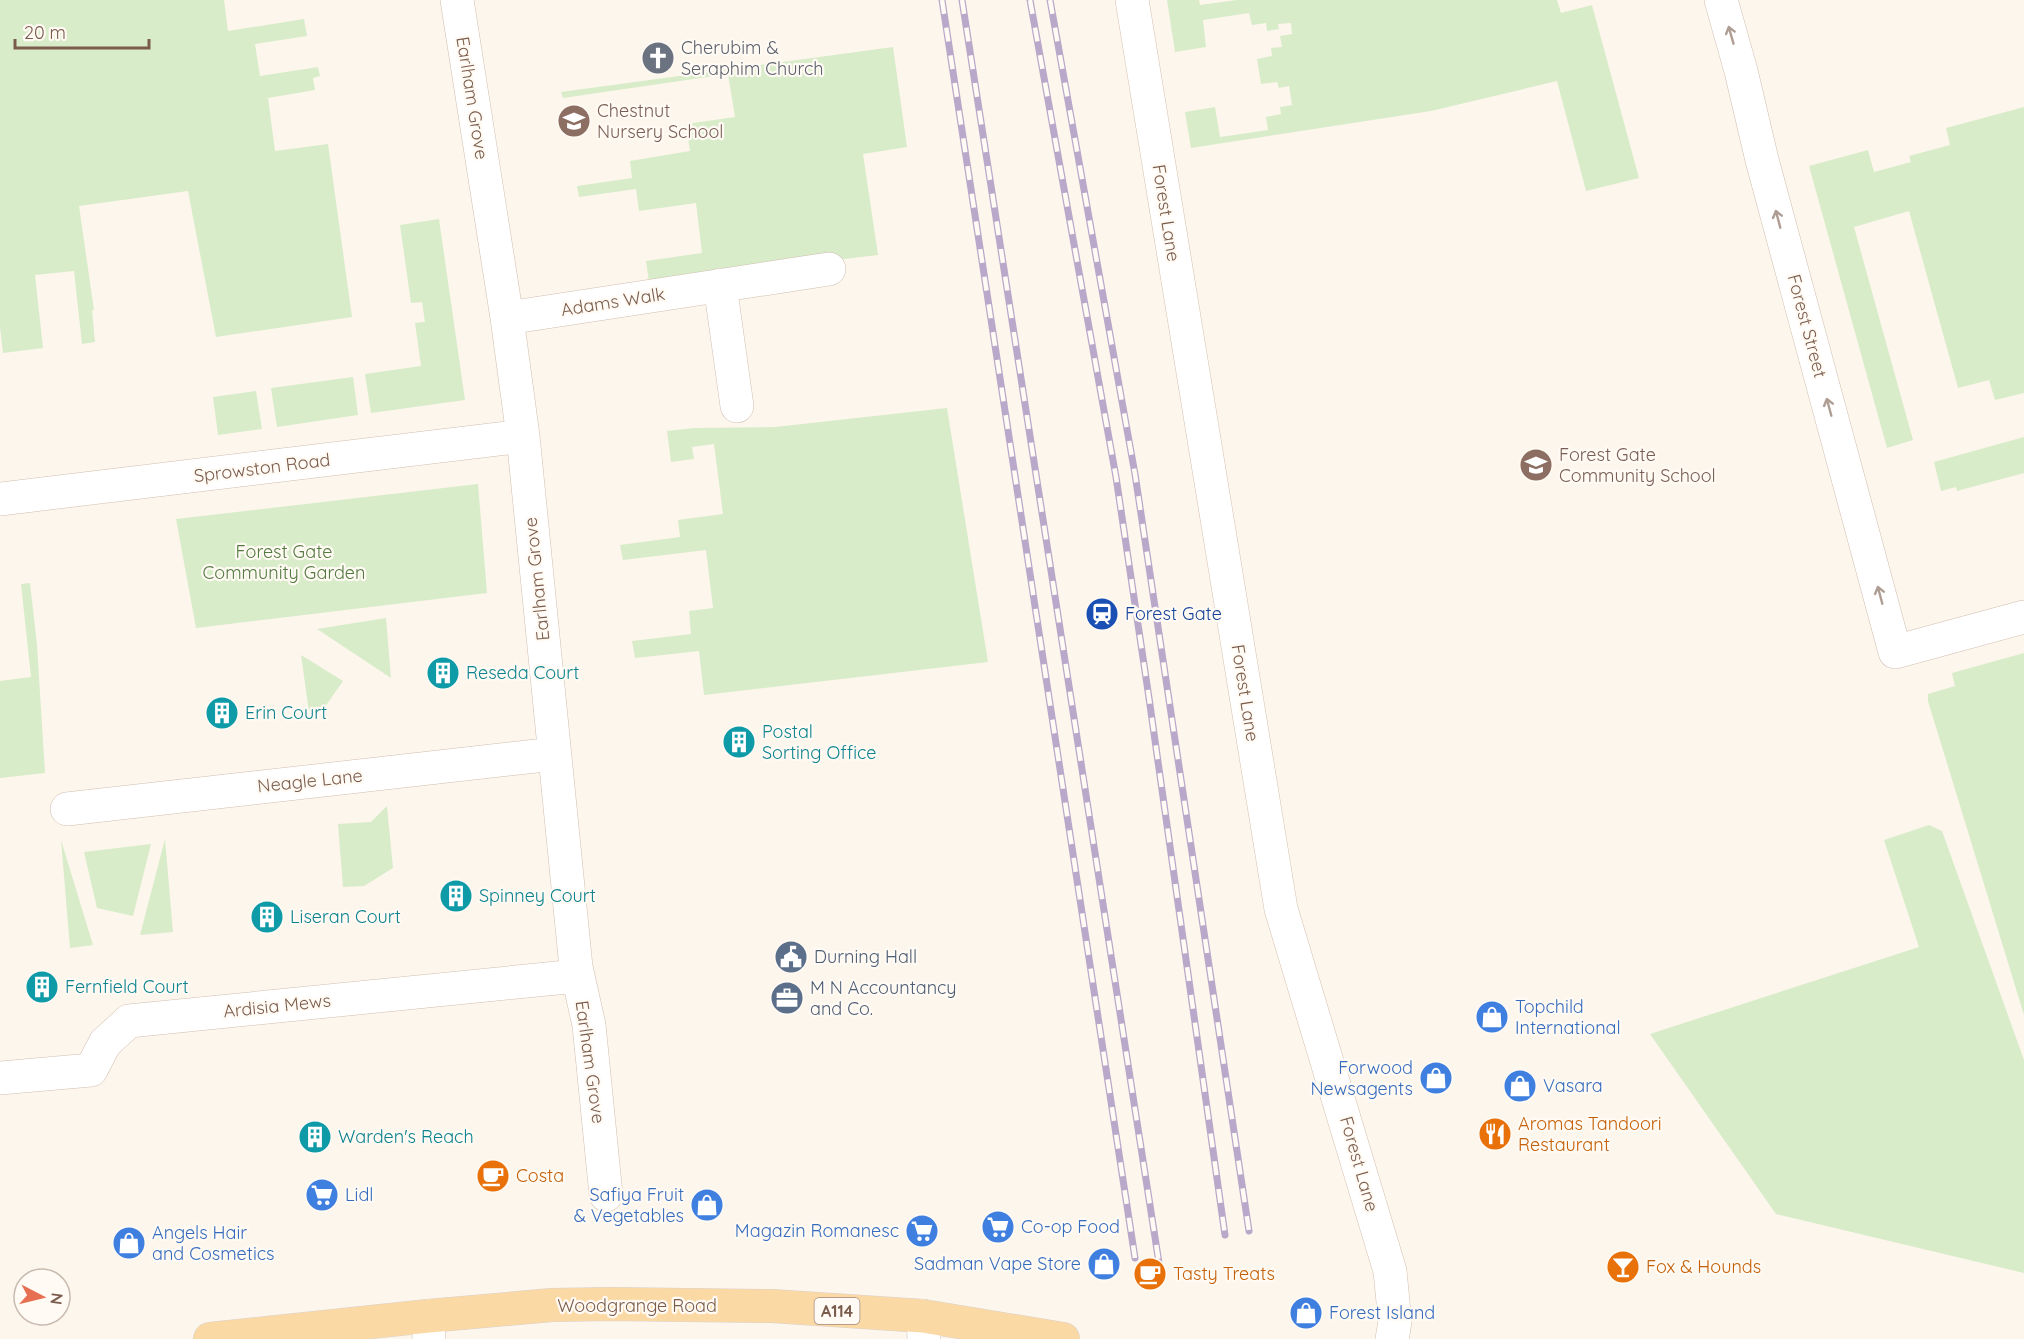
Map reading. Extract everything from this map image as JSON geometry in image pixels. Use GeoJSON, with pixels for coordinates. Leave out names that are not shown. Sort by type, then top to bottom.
{"type":"FeatureCollection","features":[{"type":"Feature","properties":{"kind":"main road","name":"Woodgrange Road"},"geometry":{"type":"LineString","coordinates":[[210,1339],[429,1327],[552,1305],[610,1304],[772,1306],[924,1328],[1063,1339]]}},
{"type":"Feature","properties":{"kind":"street","name":"Earlham Grove"},"geometry":{"type":"LineString","coordinates":[[458,0],[523,436],[577,976],[589,1025],[606,1196]]}},
{"type":"Feature","properties":{"kind":"street","name":"Forest Lane"},"geometry":{"type":"LineString","coordinates":[[1132,0],[1281,909],[1390,1271],[1395,1322],[1392,1339]]}},
{"type":"Feature","properties":{"kind":"street","name":"Forest Street"},"geometry":{"type":"LineString","coordinates":[[1721,0],[1895,652],[2024,617]]}},
{"type":"Feature","properties":{"kind":"street","name":"Adams Walk"},"geometry":{"type":"LineString","coordinates":[[507,318],[829,270]]}},
{"type":"Feature","properties":{"kind":"street"},"geometry":{"type":"LineString","coordinates":[[720,285],[737,406]]}},
{"type":"Feature","properties":{"kind":"street","name":"Sprowston Road"},"geometry":{"type":"LineString","coordinates":[[0,499],[523,436]]}},
{"type":"Feature","properties":{"kind":"street","name":"Neagle Lane"},"geometry":{"type":"LineString","coordinates":[[67,809],[554,754]]}},
{"type":"Feature","properties":{"kind":"street","name":"Ardisia Mews"},"geometry":{"type":"LineString","coordinates":[[0,1078],[91,1070],[105,1043],[129,1021],[577,976]]}},
{"type":"Feature","properties":{"kind":"green space"},"geometry":{"type":"Polygon","coordinates":[[[0,0],[224,0],[228,31],[304,19],[307,36],[255,44],[260,76],[318,67],[320,76],[313,78],[315,90],[268,98],[275,151],[328,144],[352,317],[216,337],[188,191],[79,206],[94,310],[92,310],[95,342],[82,344],[74,271],[35,275],[43,348],[3,353],[0,327],[0,0]]]}},
{"type":"Feature","properties":{"kind":"green space"},"geometry":{"type":"Polygon","coordinates":[[[1167,0],[1199,0],[1200,5],[1237,0],[1557,0],[1561,13],[1592,5],[1639,178],[1586,191],[1557,81],[1431,111],[1191,148],[1185,112],[1215,107],[1220,137],[1268,130],[1266,117],[1281,114],[1280,107],[1292,105],[1289,86],[1279,88],[1277,82],[1261,84],[1257,59],[1272,56],[1271,48],[1282,47],[1280,36],[1292,34],[1291,23],[1278,24],[1279,29],[1267,31],[1266,23],[1252,25],[1249,13],[1203,20],[1206,47],[1175,52],[1167,0]]]}},
{"type":"Feature","properties":{"kind":"green space"},"geometry":{"type":"Polygon","coordinates":[[[893,47],[907,147],[863,154],[878,255],[649,282],[646,261],[702,253],[696,203],[639,211],[636,189],[579,197],[577,186],[632,178],[630,161],[690,151],[686,124],[735,117],[728,74],[563,98],[561,92],[893,47]]]}},
{"type":"Feature","properties":{"kind":"green space"},"geometry":{"type":"Polygon","coordinates":[[[2024,107],[2024,393],[1995,400],[1989,380],[1958,388],[1909,211],[1854,227],[1913,440],[1887,448],[1809,166],[1868,150],[1874,172],[1911,162],[1909,156],[1950,145],[1946,128],[2024,107]]]}},
{"type":"Feature","properties":{"kind":"green space"},"geometry":{"type":"Polygon","coordinates":[[[439,219],[465,400],[371,413],[365,374],[421,366],[415,323],[425,322],[422,302],[411,303],[400,225],[439,219]]]}},
{"type":"Feature","properties":{"kind":"green space"},"geometry":{"type":"Polygon","coordinates":[[[353,377],[358,415],[277,427],[271,388],[353,377]]]}},
{"type":"Feature","properties":{"kind":"green space"},"geometry":{"type":"Polygon","coordinates":[[[256,391],[262,429],[218,435],[213,397],[256,391]]]}},
{"type":"Feature","properties":{"kind":"green space"},"geometry":{"type":"Polygon","coordinates":[[[947,408],[988,662],[704,695],[699,651],[635,658],[632,641],[691,634],[689,611],[713,608],[706,550],[623,560],[620,545],[680,537],[678,520],[723,514],[714,444],[692,447],[694,459],[671,462],[667,431],[694,428],[775,427],[947,408]]]}},
{"type":"Feature","properties":{"kind":"green space"},"geometry":{"type":"Polygon","coordinates":[[[2024,437],[2024,473],[1957,491],[1956,487],[1941,491],[1934,462],[2024,437]]]}},
{"type":"Feature","properties":{"kind":"green space","name":"Forest Gate Community Garden"},"geometry":{"type":"Polygon","coordinates":[[[478,484],[487,593],[196,628],[176,519],[478,484]]]}},
{"type":"Feature","properties":{"kind":"green space"},"geometry":{"type":"Polygon","coordinates":[[[30,583],[37,645],[45,773],[0,778],[0,681],[31,677],[21,584],[30,583]]]}},
{"type":"Feature","properties":{"kind":"green space"},"geometry":{"type":"Polygon","coordinates":[[[386,618],[391,678],[317,629],[386,618]]]}},
{"type":"Feature","properties":{"kind":"green space"},"geometry":{"type":"Polygon","coordinates":[[[2024,653],[2024,1015],[1928,701],[1928,694],[1955,686],[1952,673],[2024,653]]]}},
{"type":"Feature","properties":{"kind":"green space"},"geometry":{"type":"Polygon","coordinates":[[[301,655],[343,681],[322,711],[309,712],[301,655]]]}},
{"type":"Feature","properties":{"kind":"green space"},"geometry":{"type":"Polygon","coordinates":[[[387,806],[393,868],[364,886],[343,887],[338,824],[371,822],[387,806]]]}},
{"type":"Feature","properties":{"kind":"green space"},"geometry":{"type":"Polygon","coordinates":[[[1929,825],[1942,831],[2024,1060],[2024,1273],[1776,1214],[1650,1034],[1919,947],[1884,840],[1929,825]]]}},
{"type":"Feature","properties":{"kind":"green space"},"geometry":{"type":"Polygon","coordinates":[[[165,839],[173,932],[140,935],[165,839]]]}},
{"type":"Feature","properties":{"kind":"green space"},"geometry":{"type":"Polygon","coordinates":[[[61,840],[93,945],[70,948],[61,840]]]}},
{"type":"Feature","properties":{"kind":"green space"},"geometry":{"type":"Polygon","coordinates":[[[151,844],[133,916],[97,908],[84,852],[151,844]]]}},
{"type":"Feature","properties":{"kind":"railway"},"geometry":{"type":"LineString","coordinates":[[942,0],[1135,1258]]}},
{"type":"Feature","properties":{"kind":"railway"},"geometry":{"type":"LineString","coordinates":[[962,0],[1159,1263]]}},
{"type":"Feature","properties":{"kind":"railway"},"geometry":{"type":"LineString","coordinates":[[1030,0],[1116,477],[1225,1235]]}},
{"type":"Feature","properties":{"kind":"railway"},"geometry":{"type":"LineString","coordinates":[[1050,0],[1135,474],[1249,1231]]}},
{"type":"Feature","properties":{"kind":"place","name":"Cherubim & Seraphim Church"},"geometry":{"type":"Point","coordinates":[658,58]}},
{"type":"Feature","properties":{"kind":"place","name":"Chestnut Nursery School"},"geometry":{"type":"Point","coordinates":[574,121]}},
{"type":"Feature","properties":{"kind":"place","name":"Forest Gate Community School"},"geometry":{"type":"Point","coordinates":[1536,465]}},
{"type":"Feature","properties":{"kind":"place","name":"Forest Gate"},"geometry":{"type":"Point","coordinates":[1102,614]}},
{"type":"Feature","properties":{"kind":"place","name":"Reseda Court"},"geometry":{"type":"Point","coordinates":[443,673]}},
{"type":"Feature","properties":{"kind":"place","name":"Erin Court"},"geometry":{"type":"Point","coordinates":[222,713]}},
{"type":"Feature","properties":{"kind":"place","name":"Postal Sorting Office"},"geometry":{"type":"Point","coordinates":[739,742]}},
{"type":"Feature","properties":{"kind":"place","name":"Spinney Court"},"geometry":{"type":"Point","coordinates":[456,896]}},
{"type":"Feature","properties":{"kind":"place","name":"Liseran Court"},"geometry":{"type":"Point","coordinates":[267,917]}},
{"type":"Feature","properties":{"kind":"place","name":"Durning Hall"},"geometry":{"type":"Point","coordinates":[791,957]}},
{"type":"Feature","properties":{"kind":"place","name":"Fernfield Court"},"geometry":{"type":"Point","coordinates":[42,987]}},
{"type":"Feature","properties":{"kind":"place","name":"M N Accountancy and Co."},"geometry":{"type":"Point","coordinates":[787,998]}},
{"type":"Feature","properties":{"kind":"place","name":"Topchild International"},"geometry":{"type":"Point","coordinates":[1492,1017]}},
{"type":"Feature","properties":{"kind":"place","name":"Forwood Newsagents"},"geometry":{"type":"Point","coordinates":[1436,1078]}},
{"type":"Feature","properties":{"kind":"place","name":"Vasara"},"geometry":{"type":"Point","coordinates":[1520,1086]}},
{"type":"Feature","properties":{"kind":"place","name":"Aromas Tandoori Restaurant"},"geometry":{"type":"Point","coordinates":[1495,1134]}},
{"type":"Feature","properties":{"kind":"place","name":"Warden's Reach"},"geometry":{"type":"Point","coordinates":[315,1137]}},
{"type":"Feature","properties":{"kind":"place","name":"Costa"},"geometry":{"type":"Point","coordinates":[493,1176]}},
{"type":"Feature","properties":{"kind":"place","name":"Lidl"},"geometry":{"type":"Point","coordinates":[322,1195]}},
{"type":"Feature","properties":{"kind":"place","name":"Safiya Fruit & Vegetables"},"geometry":{"type":"Point","coordinates":[707,1205]}},
{"type":"Feature","properties":{"kind":"place","name":"Co-op Food"},"geometry":{"type":"Point","coordinates":[998,1227]}},
{"type":"Feature","properties":{"kind":"place","name":"Magazin Romanesc"},"geometry":{"type":"Point","coordinates":[922,1231]}},
{"type":"Feature","properties":{"kind":"place","name":"Angels Hair and Cosmetics"},"geometry":{"type":"Point","coordinates":[129,1243]}},
{"type":"Feature","properties":{"kind":"place","name":"Sadman Vape Store"},"geometry":{"type":"Point","coordinates":[1104,1264]}},
{"type":"Feature","properties":{"kind":"place","name":"Fox & Hounds"},"geometry":{"type":"Point","coordinates":[1623,1267]}},
{"type":"Feature","properties":{"kind":"place","name":"Tasty Treats"},"geometry":{"type":"Point","coordinates":[1150,1274]}},
{"type":"Feature","properties":{"kind":"place","name":"Forest Island"},"geometry":{"type":"Point","coordinates":[1306,1313]}}]}
